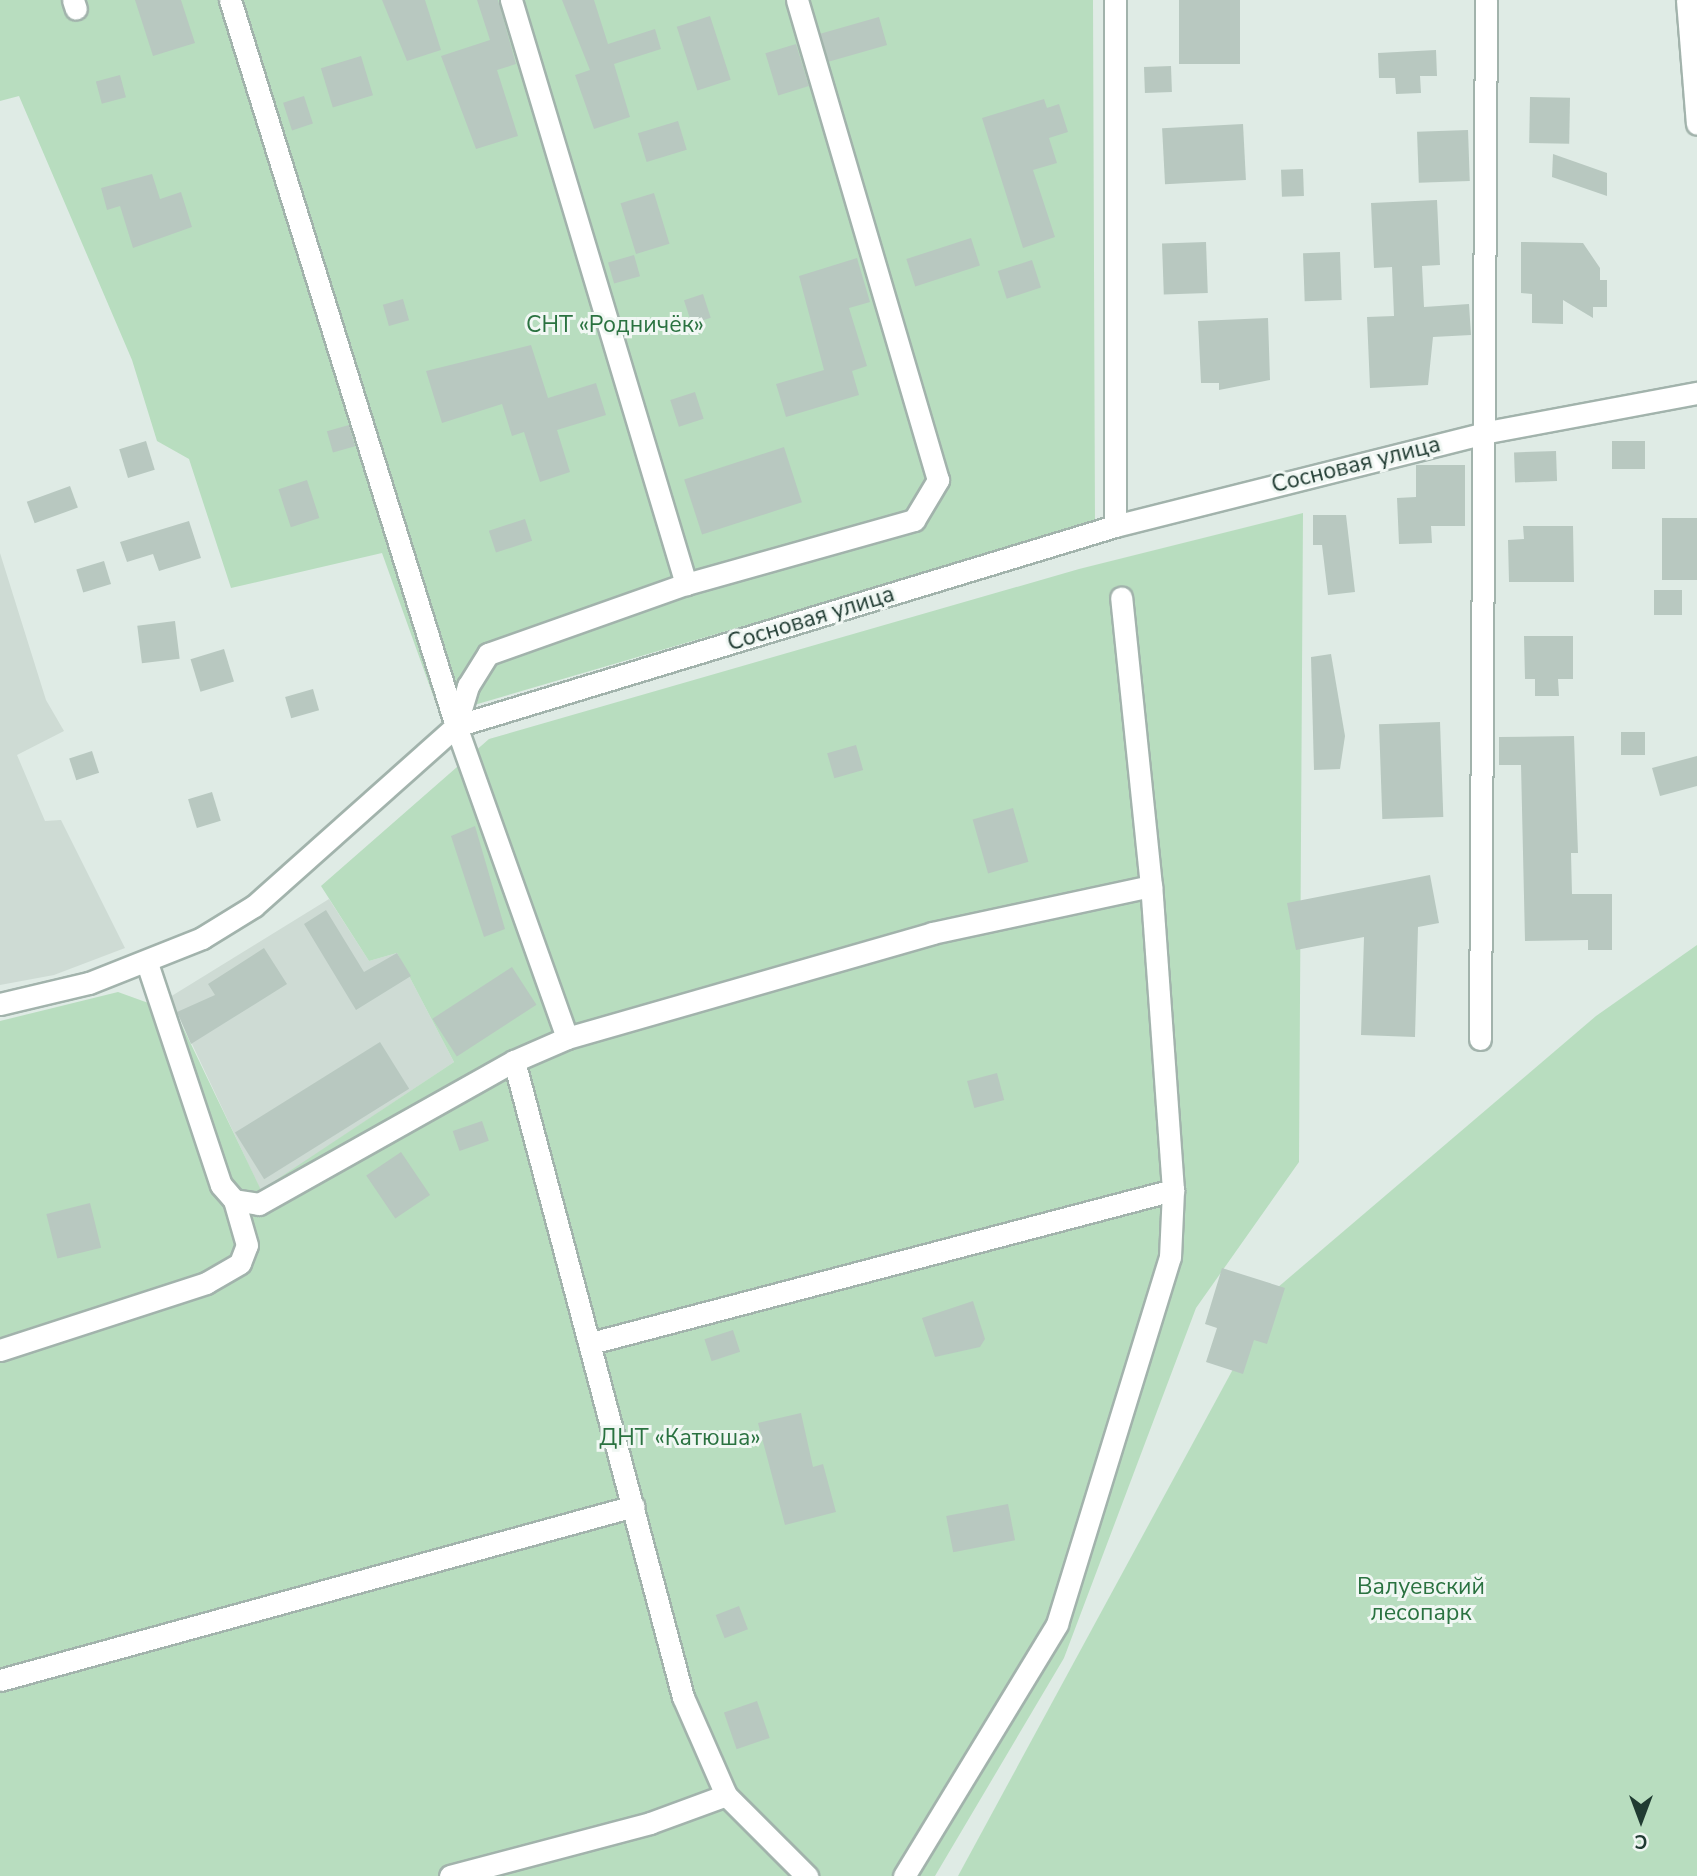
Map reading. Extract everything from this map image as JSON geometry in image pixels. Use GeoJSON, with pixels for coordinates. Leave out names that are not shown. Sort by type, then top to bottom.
{"type":"FeatureCollection","features":[{"type":"Feature","properties":{"kind":"street"},"geometry":{"type":"LineString","coordinates":[[230,0],[456,726],[567,1038]]}},
{"type":"Feature","properties":{"kind":"street"},"geometry":{"type":"LineString","coordinates":[[511,0],[686,584]]}},
{"type":"Feature","properties":{"kind":"street"},"geometry":{"type":"LineString","coordinates":[[456,726],[468,686],[488,654],[686,584],[914,520],[938,480],[797,0]]}},
{"type":"Feature","properties":{"kind":"street"},"geometry":{"type":"LineString","coordinates":[[1115,0],[1115,526]]}},
{"type":"Feature","properties":{"kind":"street"},"geometry":{"type":"LineString","coordinates":[[1480,1040],[1488,432],[1486,0]]}},
{"type":"Feature","properties":{"kind":"street"},"geometry":{"type":"LineString","coordinates":[[1687,0],[1697,124]]}},
{"type":"Feature","properties":{"kind":"street","name":"Сосновая улица"},"geometry":{"type":"LineString","coordinates":[[0,1004],[147,963],[254,906],[456,726],[1115,526],[1488,432],[1697,393]]}},
{"type":"Feature","properties":{"kind":"street"},"geometry":{"type":"LineString","coordinates":[[904,1876],[1057,1624],[1170,1257],[1173,1190],[1151,886],[1121,598]]}},
{"type":"Feature","properties":{"kind":"street"},"geometry":{"type":"LineString","coordinates":[[234,1199],[259,1203],[514,1061],[567,1038],[932,933],[1151,886]]}},
{"type":"Feature","properties":{"kind":"street"},"geometry":{"type":"LineString","coordinates":[[0,1350],[206,1283],[240,1263],[247,1245],[234,1199],[220,1185],[147,963]]}},
{"type":"Feature","properties":{"kind":"street"},"geometry":{"type":"LineString","coordinates":[[514,1061],[683,1697],[726,1795],[807,1876]]}},
{"type":"Feature","properties":{"kind":"street"},"geometry":{"type":"LineString","coordinates":[[591,1343],[1173,1190]]}},
{"type":"Feature","properties":{"kind":"street"},"geometry":{"type":"LineString","coordinates":[[0,1680],[634,1506]]}},
{"type":"Feature","properties":{"kind":"street"},"geometry":{"type":"LineString","coordinates":[[450,1876],[650,1823],[726,1795]]}},
{"type":"Feature","properties":{"kind":"shaded area"},"geometry":{"type":"Polygon","coordinates":[[[0,553],[46,700],[64,731],[17,755],[45,821],[61,820],[125,948],[54,975],[0,985],[0,553]]]}},
{"type":"Feature","properties":{"kind":"shaded area"},"geometry":{"type":"Polygon","coordinates":[[[329,899],[369,961],[397,953],[454,1062],[261,1191],[170,997],[329,899]]]}},
{"type":"Feature","properties":{"kind":"green space","name":"СНТ «Родничёк»"},"geometry":{"type":"Polygon","coordinates":[[[0,0],[1093,0],[1095,523],[440,715],[382,553],[231,588],[189,459],[157,441],[132,360],[19,96],[0,101],[0,0]]]}},
{"type":"Feature","properties":{"kind":"green space","name":"ДНТ «Катюша»"},"geometry":{"type":"Polygon","coordinates":[[[1303,513],[1299,1162],[1196,1308],[1064,1658],[935,1876],[0,1876],[0,1021],[118,992],[176,1013],[261,1190],[454,1062],[397,953],[369,961],[321,886],[489,739],[1079,569],[1303,513]]]}},
{"type":"Feature","properties":{"kind":"green space","name":"Валуевский лесопарк"},"geometry":{"type":"Polygon","coordinates":[[[1697,945],[1697,1876],[958,1876],[1277,1288],[1596,1016],[1697,945]]]}},
{"type":"Feature","properties":{"kind":"building"},"geometry":{"type":"Polygon","coordinates":[[[135,0],[181,0],[195,43],[153,56],[135,0]]]}},
{"type":"Feature","properties":{"kind":"building"},"geometry":{"type":"Polygon","coordinates":[[[382,0],[425,0],[441,50],[407,61],[382,0]]]}},
{"type":"Feature","properties":{"kind":"building"},"geometry":{"type":"Polygon","coordinates":[[[477,0],[498,0],[516,64],[497,70],[518,136],[476,149],[441,56],[490,40],[477,0]]]}},
{"type":"Feature","properties":{"kind":"building"},"geometry":{"type":"Polygon","coordinates":[[[562,0],[594,0],[608,44],[655,29],[661,49],[614,64],[630,117],[594,129],[575,75],[590,70],[562,0]]]}},
{"type":"Feature","properties":{"kind":"building"},"geometry":{"type":"Polygon","coordinates":[[[1179,0],[1240,0],[1240,64],[1179,64],[1179,0]]]}},
{"type":"Feature","properties":{"kind":"building"},"geometry":{"type":"Polygon","coordinates":[[[710,16],[731,80],[697,91],[677,27],[710,16]]]}},
{"type":"Feature","properties":{"kind":"building"},"geometry":{"type":"Polygon","coordinates":[[[879,17],[887,45],[828,62],[820,34],[879,17]]]}},
{"type":"Feature","properties":{"kind":"building"},"geometry":{"type":"Polygon","coordinates":[[[796,44],[809,86],[778,95],[765,53],[796,44]]]}},
{"type":"Feature","properties":{"kind":"building"},"geometry":{"type":"Polygon","coordinates":[[[1436,50],[1437,76],[1420,76],[1421,93],[1396,94],[1395,78],[1379,78],[1378,53],[1436,50]]]}},
{"type":"Feature","properties":{"kind":"building"},"geometry":{"type":"Polygon","coordinates":[[[361,56],[373,95],[333,107],[321,68],[361,56]]]}},
{"type":"Feature","properties":{"kind":"building"},"geometry":{"type":"Polygon","coordinates":[[[1171,66],[1172,92],[1145,93],[1144,67],[1171,66]]]}},
{"type":"Feature","properties":{"kind":"building"},"geometry":{"type":"Polygon","coordinates":[[[120,75],[126,97],[102,104],[96,81],[120,75]]]}},
{"type":"Feature","properties":{"kind":"building"},"geometry":{"type":"Polygon","coordinates":[[[304,96],[313,124],[292,130],[283,103],[304,96]]]}},
{"type":"Feature","properties":{"kind":"building"},"geometry":{"type":"Polygon","coordinates":[[[1530,97],[1570,98],[1569,144],[1529,143],[1530,97]]]}},
{"type":"Feature","properties":{"kind":"building"},"geometry":{"type":"Polygon","coordinates":[[[1044,99],[1047,108],[1059,104],[1068,132],[1049,138],[1057,163],[1033,170],[1055,237],[1023,248],[982,118],[1044,99]]]}},
{"type":"Feature","properties":{"kind":"building"},"geometry":{"type":"Polygon","coordinates":[[[678,121],[687,150],[647,162],[638,133],[678,121]]]}},
{"type":"Feature","properties":{"kind":"building"},"geometry":{"type":"Polygon","coordinates":[[[1243,124],[1246,180],[1165,184],[1162,128],[1243,124]]]}},
{"type":"Feature","properties":{"kind":"building"},"geometry":{"type":"Polygon","coordinates":[[[1468,130],[1470,181],[1419,183],[1417,132],[1468,130]]]}},
{"type":"Feature","properties":{"kind":"building"},"geometry":{"type":"Polygon","coordinates":[[[1553,154],[1607,173],[1607,196],[1552,177],[1553,154]]]}},
{"type":"Feature","properties":{"kind":"building"},"geometry":{"type":"Polygon","coordinates":[[[1303,169],[1304,196],[1282,197],[1281,170],[1303,169]]]}},
{"type":"Feature","properties":{"kind":"building"},"geometry":{"type":"Polygon","coordinates":[[[152,174],[160,199],[181,192],[192,227],[133,248],[120,206],[107,210],[101,188],[152,174]]]}},
{"type":"Feature","properties":{"kind":"building"},"geometry":{"type":"Polygon","coordinates":[[[654,193],[669,244],[636,254],[621,203],[654,193]]]}},
{"type":"Feature","properties":{"kind":"building"},"geometry":{"type":"Polygon","coordinates":[[[1437,200],[1440,265],[1422,266],[1424,307],[1469,304],[1471,335],[1433,337],[1428,385],[1370,388],[1367,317],[1394,316],[1392,267],[1374,268],[1371,203],[1437,200]]]}},
{"type":"Feature","properties":{"kind":"building"},"geometry":{"type":"Polygon","coordinates":[[[971,238],[980,266],[915,287],[906,259],[971,238]]]}},
{"type":"Feature","properties":{"kind":"building"},"geometry":{"type":"Polygon","coordinates":[[[1206,242],[1208,293],[1164,295],[1162,244],[1206,242]]]}},
{"type":"Feature","properties":{"kind":"building"},"geometry":{"type":"Polygon","coordinates":[[[1521,242],[1583,243],[1600,268],[1600,280],[1607,280],[1607,307],[1593,307],[1593,318],[1563,300],[1563,324],[1532,323],[1532,294],[1521,293],[1521,242]]]}},
{"type":"Feature","properties":{"kind":"building"},"geometry":{"type":"Polygon","coordinates":[[[1340,252],[1342,300],[1305,301],[1303,253],[1340,252]]]}},
{"type":"Feature","properties":{"kind":"building"},"geometry":{"type":"Polygon","coordinates":[[[634,255],[640,276],[614,284],[608,262],[634,255]]]}},
{"type":"Feature","properties":{"kind":"building"},"geometry":{"type":"Polygon","coordinates":[[[857,258],[870,302],[849,308],[867,366],[852,371],[859,395],[786,417],[776,384],[824,370],[799,276],[857,258]]]}},
{"type":"Feature","properties":{"kind":"building"},"geometry":{"type":"Polygon","coordinates":[[[1032,260],[1041,288],[1007,299],[998,271],[1032,260]]]}},
{"type":"Feature","properties":{"kind":"building"},"geometry":{"type":"Polygon","coordinates":[[[703,294],[711,318],[692,324],[684,300],[703,294]]]}},
{"type":"Feature","properties":{"kind":"building"},"geometry":{"type":"Polygon","coordinates":[[[403,299],[409,320],[389,326],[383,305],[403,299]]]}},
{"type":"Feature","properties":{"kind":"building"},"geometry":{"type":"Polygon","coordinates":[[[1268,318],[1270,380],[1219,390],[1219,383],[1201,383],[1198,321],[1268,318]]]}},
{"type":"Feature","properties":{"kind":"building"},"geometry":{"type":"Polygon","coordinates":[[[531,345],[548,398],[596,383],[606,415],[557,430],[570,472],[540,482],[524,432],[512,436],[502,404],[442,423],[426,371],[531,345]]]}},
{"type":"Feature","properties":{"kind":"building"},"geometry":{"type":"Polygon","coordinates":[[[695,392],[704,419],[679,427],[670,400],[695,392]]]}},
{"type":"Feature","properties":{"kind":"building"},"geometry":{"type":"Polygon","coordinates":[[[349,425],[355,446],[333,452],[327,431],[349,425]]]}},
{"type":"Feature","properties":{"kind":"building"},"geometry":{"type":"Polygon","coordinates":[[[146,441],[155,470],[128,478],[119,449],[146,441]]]}},
{"type":"Feature","properties":{"kind":"building"},"geometry":{"type":"Polygon","coordinates":[[[1612,441],[1645,441],[1645,469],[1612,469],[1612,441]]]}},
{"type":"Feature","properties":{"kind":"building"},"geometry":{"type":"Polygon","coordinates":[[[784,447],[802,502],[702,535],[684,479],[784,447]]]}},
{"type":"Feature","properties":{"kind":"building"},"geometry":{"type":"Polygon","coordinates":[[[1556,451],[1557,481],[1515,482],[1514,452],[1556,451]]]}},
{"type":"Feature","properties":{"kind":"building"},"geometry":{"type":"Polygon","coordinates":[[[1416,465],[1465,465],[1465,526],[1431,526],[1432,543],[1399,544],[1397,498],[1416,497],[1416,465]]]}},
{"type":"Feature","properties":{"kind":"building"},"geometry":{"type":"Polygon","coordinates":[[[307,480],[319,518],[291,527],[278,489],[307,480]]]}},
{"type":"Feature","properties":{"kind":"building"},"geometry":{"type":"Polygon","coordinates":[[[70,486],[78,508],[35,523],[27,502],[70,486]]]}},
{"type":"Feature","properties":{"kind":"building"},"geometry":{"type":"Polygon","coordinates":[[[1313,515],[1346,515],[1355,592],[1328,595],[1322,545],[1313,545],[1313,515]]]}},
{"type":"Feature","properties":{"kind":"building"},"geometry":{"type":"Polygon","coordinates":[[[1662,518],[1697,518],[1697,580],[1662,580],[1662,518]]]}},
{"type":"Feature","properties":{"kind":"building"},"geometry":{"type":"Polygon","coordinates":[[[525,519],[532,541],[496,553],[489,531],[525,519]]]}},
{"type":"Feature","properties":{"kind":"building"},"geometry":{"type":"Polygon","coordinates":[[[189,521],[201,558],[159,571],[153,554],[127,562],[120,542],[189,521]]]}},
{"type":"Feature","properties":{"kind":"building"},"geometry":{"type":"Polygon","coordinates":[[[1523,526],[1573,526],[1574,582],[1509,582],[1508,540],[1524,539],[1523,526]]]}},
{"type":"Feature","properties":{"kind":"building"},"geometry":{"type":"Polygon","coordinates":[[[104,561],[111,584],[83,592],[76,569],[104,561]]]}},
{"type":"Feature","properties":{"kind":"building"},"geometry":{"type":"Polygon","coordinates":[[[1654,590],[1682,590],[1682,615],[1654,615],[1654,590]]]}},
{"type":"Feature","properties":{"kind":"building"},"geometry":{"type":"Polygon","coordinates":[[[175,621],[180,659],[142,663],[137,626],[175,621]]]}},
{"type":"Feature","properties":{"kind":"building"},"geometry":{"type":"Polygon","coordinates":[[[1524,636],[1573,636],[1573,679],[1558,679],[1559,696],[1535,696],[1535,679],[1525,679],[1524,636]]]}},
{"type":"Feature","properties":{"kind":"building"},"geometry":{"type":"Polygon","coordinates":[[[224,649],[234,682],[200,692],[191,659],[224,649]]]}},
{"type":"Feature","properties":{"kind":"building"},"geometry":{"type":"Polygon","coordinates":[[[1331,654],[1345,736],[1340,769],[1314,770],[1311,657],[1331,654]]]}},
{"type":"Feature","properties":{"kind":"building"},"geometry":{"type":"Polygon","coordinates":[[[313,689],[319,710],[291,718],[285,697],[313,689]]]}},
{"type":"Feature","properties":{"kind":"building"},"geometry":{"type":"Polygon","coordinates":[[[1440,722],[1443,817],[1382,819],[1379,724],[1440,722]]]}},
{"type":"Feature","properties":{"kind":"building"},"geometry":{"type":"Polygon","coordinates":[[[1621,732],[1645,732],[1645,755],[1621,755],[1621,732]]]}},
{"type":"Feature","properties":{"kind":"building"},"geometry":{"type":"Polygon","coordinates":[[[1574,736],[1578,853],[1571,853],[1572,894],[1612,894],[1612,950],[1588,950],[1588,940],[1525,941],[1521,765],[1499,765],[1499,737],[1574,736]]]}},
{"type":"Feature","properties":{"kind":"building"},"geometry":{"type":"Polygon","coordinates":[[[856,745],[863,770],[834,778],[827,753],[856,745]]]}},
{"type":"Feature","properties":{"kind":"building"},"geometry":{"type":"Polygon","coordinates":[[[92,751],[99,773],[76,780],[69,758],[92,751]]]}},
{"type":"Feature","properties":{"kind":"building"},"geometry":{"type":"Polygon","coordinates":[[[1697,756],[1697,786],[1660,796],[1652,768],[1697,756]]]}},
{"type":"Feature","properties":{"kind":"building"},"geometry":{"type":"Polygon","coordinates":[[[212,792],[221,821],[197,828],[188,799],[212,792]]]}},
{"type":"Feature","properties":{"kind":"building"},"geometry":{"type":"Polygon","coordinates":[[[1013,808],[1028,862],[988,873],[973,820],[1013,808]]]}},
{"type":"Feature","properties":{"kind":"building"},"geometry":{"type":"Polygon","coordinates":[[[475,826],[505,929],[484,937],[451,836],[475,826]]]}},
{"type":"Feature","properties":{"kind":"building"},"geometry":{"type":"Polygon","coordinates":[[[1430,875],[1439,923],[1418,927],[1415,1037],[1361,1035],[1364,937],[1296,950],[1287,903],[1430,875]]]}},
{"type":"Feature","properties":{"kind":"building"},"geometry":{"type":"Polygon","coordinates":[[[326,910],[364,972],[397,953],[411,976],[356,1010],[304,924],[326,910]]]}},
{"type":"Feature","properties":{"kind":"building"},"geometry":{"type":"Polygon","coordinates":[[[264,948],[287,984],[191,1044],[177,1012],[215,995],[208,984],[264,948]]]}},
{"type":"Feature","properties":{"kind":"building"},"geometry":{"type":"Polygon","coordinates":[[[512,967],[537,1005],[457,1056],[432,1019],[512,967]]]}},
{"type":"Feature","properties":{"kind":"building"},"geometry":{"type":"Polygon","coordinates":[[[380,1042],[409,1089],[264,1179],[235,1133],[380,1042]]]}},
{"type":"Feature","properties":{"kind":"building"},"geometry":{"type":"Polygon","coordinates":[[[997,1073],[1004,1100],[974,1108],[967,1081],[997,1073]]]}},
{"type":"Feature","properties":{"kind":"building"},"geometry":{"type":"Polygon","coordinates":[[[482,1121],[489,1141],[460,1151],[453,1131],[482,1121]]]}},
{"type":"Feature","properties":{"kind":"building"},"geometry":{"type":"Polygon","coordinates":[[[401,1152],[430,1195],[395,1219],[366,1175],[401,1152]]]}},
{"type":"Feature","properties":{"kind":"building"},"geometry":{"type":"Polygon","coordinates":[[[90,1203],[101,1248],[57,1259],[46,1214],[90,1203]]]}},
{"type":"Feature","properties":{"kind":"building"},"geometry":{"type":"Polygon","coordinates":[[[1222,1268],[1285,1288],[1267,1344],[1254,1340],[1243,1374],[1206,1362],[1217,1328],[1205,1324],[1222,1268]]]}},
{"type":"Feature","properties":{"kind":"building"},"geometry":{"type":"Polygon","coordinates":[[[973,1301],[985,1339],[980,1347],[935,1357],[922,1318],[973,1301]]]}},
{"type":"Feature","properties":{"kind":"building"},"geometry":{"type":"Polygon","coordinates":[[[733,1330],[740,1352],[712,1361],[704,1339],[733,1330]]]}},
{"type":"Feature","properties":{"kind":"building"},"geometry":{"type":"Polygon","coordinates":[[[801,1413],[813,1467],[823,1464],[836,1512],[785,1525],[758,1423],[801,1413]]]}},
{"type":"Feature","properties":{"kind":"building"},"geometry":{"type":"Polygon","coordinates":[[[1008,1504],[1015,1540],[953,1552],[946,1516],[1008,1504]]]}},
{"type":"Feature","properties":{"kind":"building"},"geometry":{"type":"Polygon","coordinates":[[[739,1606],[748,1629],[725,1638],[716,1615],[739,1606]]]}},
{"type":"Feature","properties":{"kind":"building"},"geometry":{"type":"Polygon","coordinates":[[[757,1701],[770,1738],[737,1749],[724,1712],[757,1701]]]}}]}
